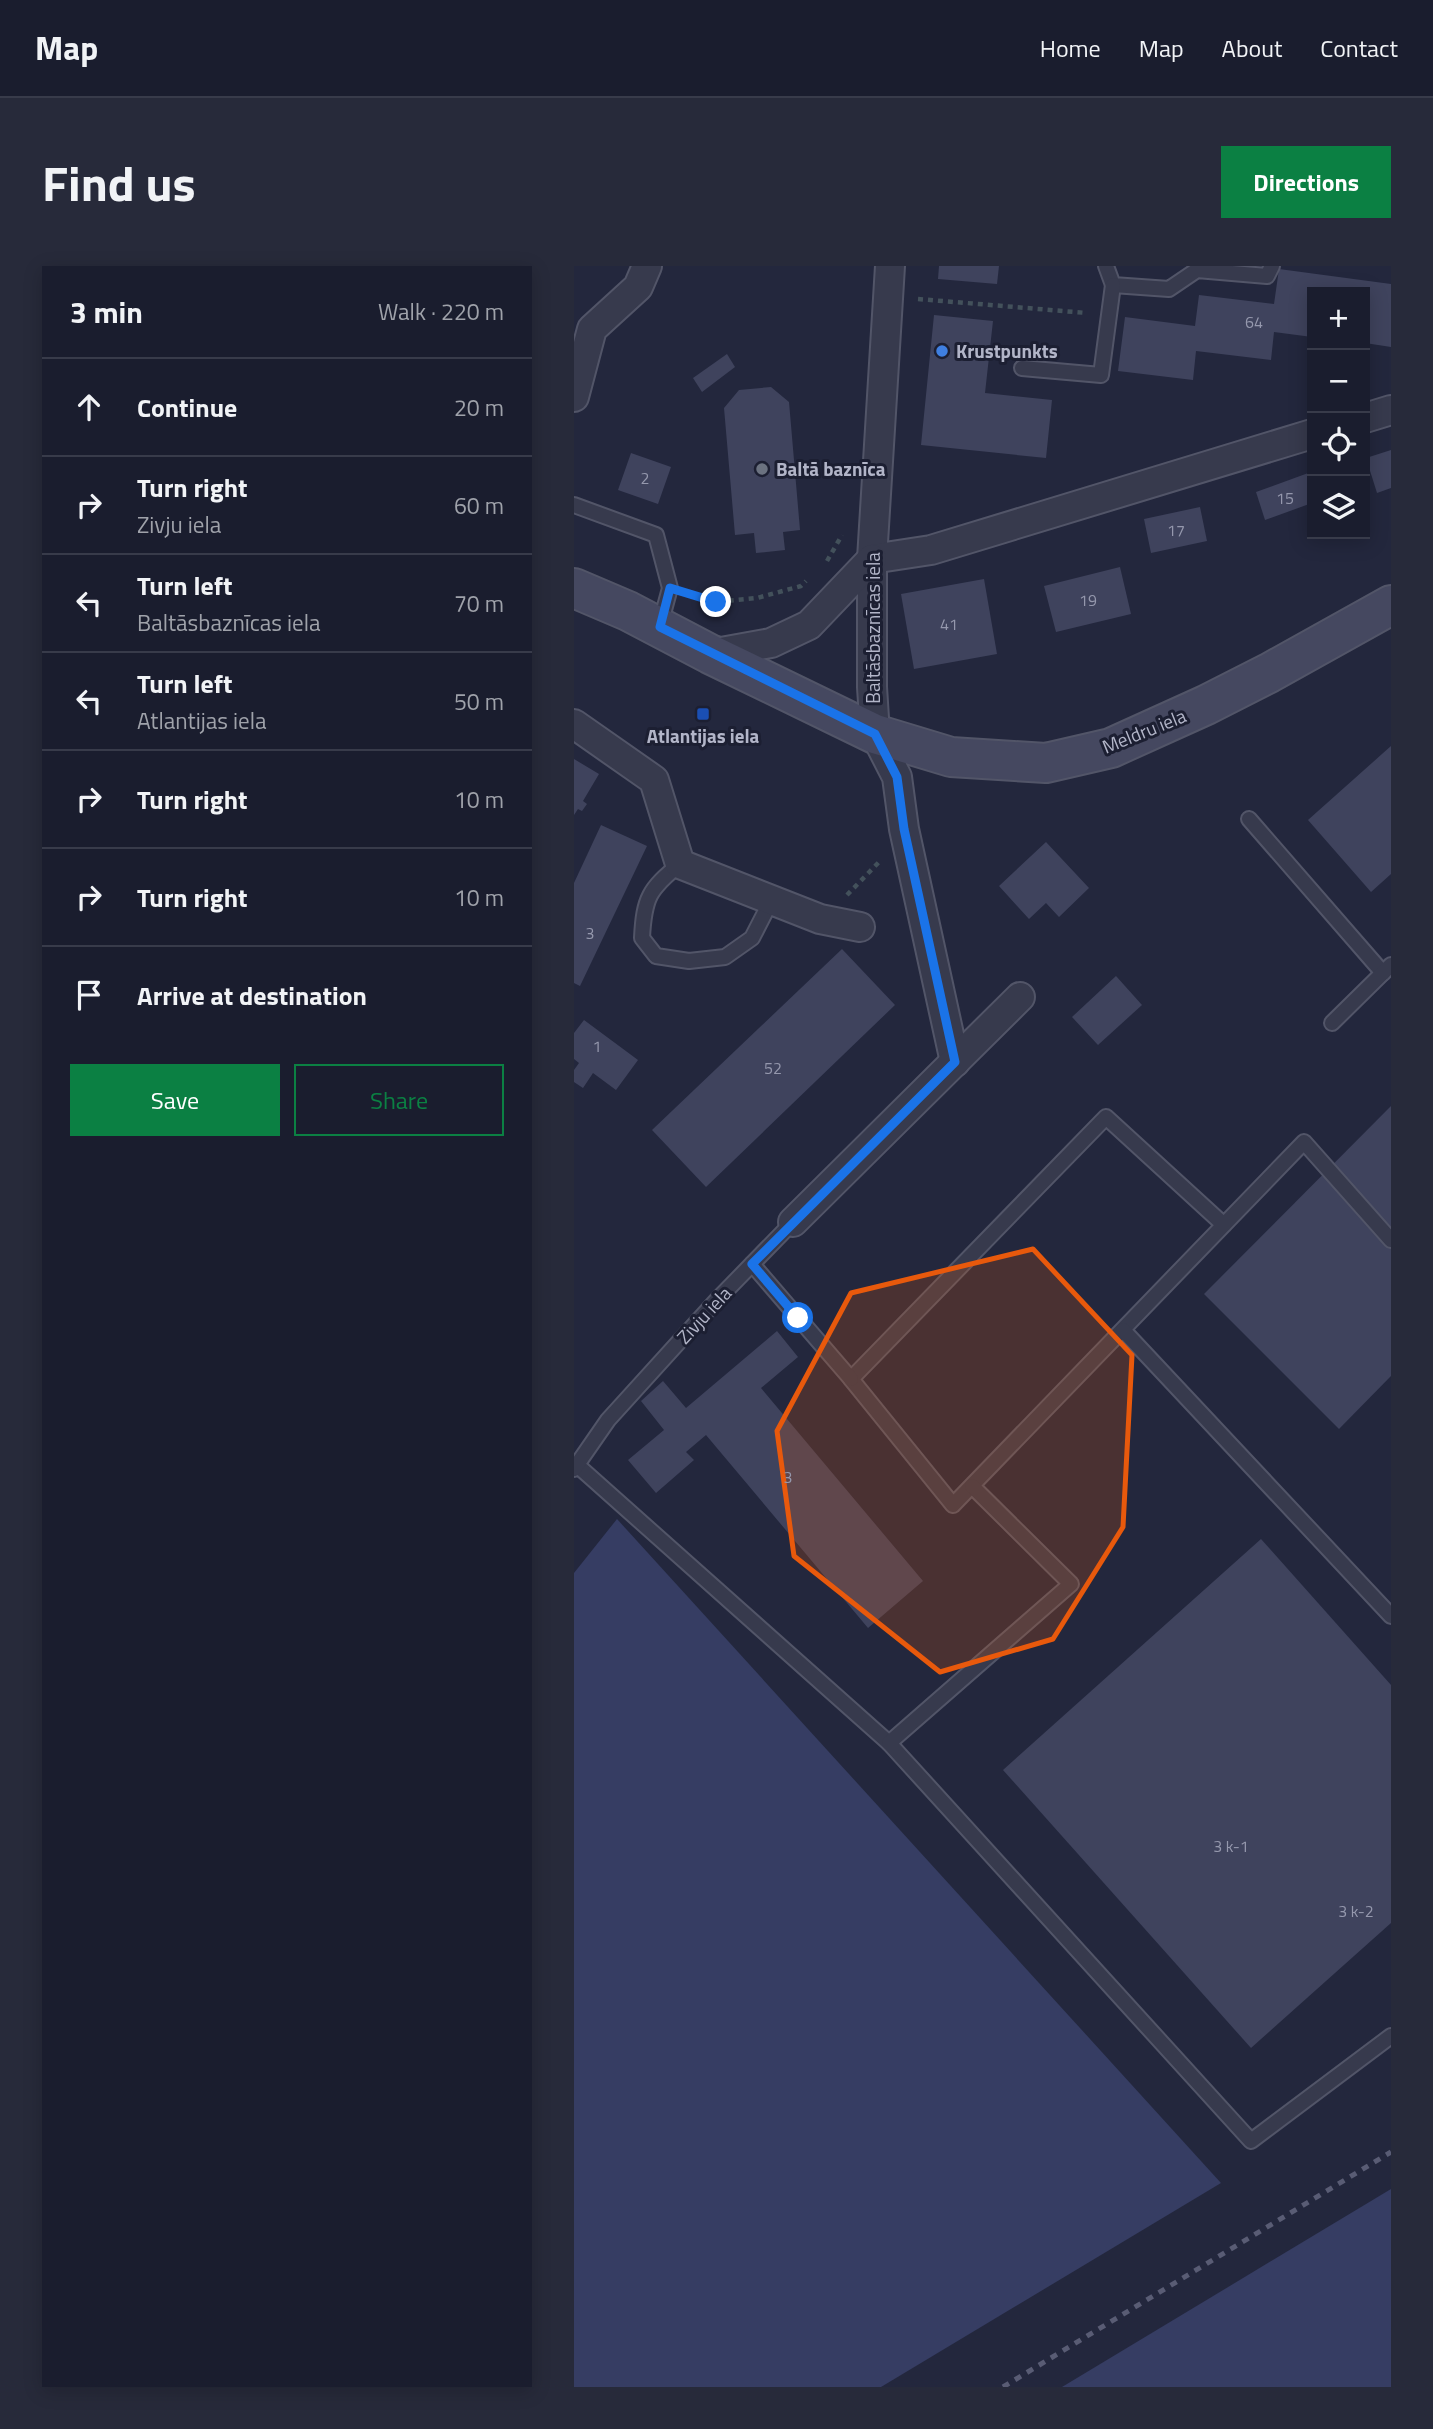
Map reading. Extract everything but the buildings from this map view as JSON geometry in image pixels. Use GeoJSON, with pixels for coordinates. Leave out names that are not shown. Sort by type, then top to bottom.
{"type":"FeatureCollection","features":[{"type":"Feature","properties":{"kind":"main road"},"geometry":{"type":"LineString","coordinates":[[576,597],[628,611],[875,734]]}},
{"type":"Feature","properties":{"kind":"main road","name":"Meldru iela"},"geometry":{"type":"LineString","coordinates":[[875,734],[951,757],[1046,763],[1111,748],[1269,673],[1391,605]]}},
{"type":"Feature","properties":{"kind":"street"},"geometry":{"type":"LineString","coordinates":[[576,384],[583,326],[638,287],[647,266]]}},
{"type":"Feature","properties":{"kind":"street","name":"Baltāsbaznīcas iela"},"geometry":{"type":"LineString","coordinates":[[890,266],[872,559],[872,687],[875,734],[897,777],[904,829],[955,1062]]}},
{"type":"Feature","properties":{"kind":"street"},"geometry":{"type":"LineString","coordinates":[[1370,416],[1391,410]]}},
{"type":"Feature","properties":{"kind":"street"},"geometry":{"type":"LineString","coordinates":[[710,654],[771,643],[809,625],[872,559],[931,550],[1307,436]]}},
{"type":"Feature","properties":{"kind":"street"},"geometry":{"type":"LineString","coordinates":[[574,724],[654,780],[680,864],[820,919],[860,927]]}},
{"type":"Feature","properties":{"kind":"street","name":"Zivju iela"},"geometry":{"type":"LineString","coordinates":[[793,1222],[1020,997]]}},
{"type":"Feature","properties":{"kind":"lane"},"geometry":{"type":"LineString","coordinates":[[1022,368],[1101,375],[1113,285],[1106,266]]}},
{"type":"Feature","properties":{"kind":"lane"},"geometry":{"type":"LineString","coordinates":[[1113,285],[1169,289],[1197,270],[1267,276],[1272,266]]}},
{"type":"Feature","properties":{"kind":"lane"},"geometry":{"type":"LineString","coordinates":[[574,505],[656,535],[670,588],[660,627]]}},
{"type":"Feature","properties":{"kind":"lane"},"geometry":{"type":"LineString","coordinates":[[1249,819],[1387,969],[1332,1023]]}},
{"type":"Feature","properties":{"kind":"lane"},"geometry":{"type":"LineString","coordinates":[[680,864],[657,883],[643,911],[642,938],[656,956],[689,961],[725,957],[752,938],[771,901]]}},
{"type":"Feature","properties":{"kind":"lane"},"geometry":{"type":"LineString","coordinates":[[851,1379],[1106,1117],[1224,1225]]}},
{"type":"Feature","properties":{"kind":"lane"},"geometry":{"type":"LineString","coordinates":[[752,1264],[851,1379],[953,1505],[1304,1142],[1391,1240]]}},
{"type":"Feature","properties":{"kind":"lane","name":"Zivju iela"},"geometry":{"type":"LineString","coordinates":[[576,1467],[608,1420],[793,1222]]}},
{"type":"Feature","properties":{"kind":"lane"},"geometry":{"type":"LineString","coordinates":[[1123,1329],[1391,1616]]}},
{"type":"Feature","properties":{"kind":"lane"},"geometry":{"type":"LineString","coordinates":[[576,1467],[889,1743],[1251,2141],[1391,2036]]}},
{"type":"Feature","properties":{"kind":"lane"},"geometry":{"type":"LineString","coordinates":[[889,1743],[1071,1584],[972,1486]]}},
{"type":"Feature","properties":{"kind":"path"},"geometry":{"type":"LineString","coordinates":[[887,296],[1109,315]]}},
{"type":"Feature","properties":{"kind":"path"},"geometry":{"type":"LineString","coordinates":[[818,570],[827,561],[844,531]]}},
{"type":"Feature","properties":{"kind":"path"},"geometry":{"type":"LineString","coordinates":[[670,588],[716,602],[757,598],[801,586],[809,578]]}},
{"type":"Feature","properties":{"kind":"path"},"geometry":{"type":"LineString","coordinates":[[820,919],[881,860]]}},
{"type":"Feature","properties":{"kind":"highlighted area"},"geometry":{"type":"Polygon","coordinates":[[[1033,1249],[1132,1355],[1123,1527],[1053,1639],[940,1672],[794,1556],[777,1431],[851,1293],[1033,1249]]]}},
{"type":"Feature","properties":{"kind":"water"},"geometry":{"type":"Polygon","coordinates":[[[617,1519],[1221,2183],[881,2387],[574,2387],[574,1573],[617,1519]]]}},
{"type":"Feature","properties":{"kind":"water"},"geometry":{"type":"Polygon","coordinates":[[[1391,2189],[1391,2387],[1062,2387],[1391,2189]]]}},
{"type":"Feature","properties":{"kind":"railway"},"geometry":{"type":"LineString","coordinates":[[1003,2387],[1391,2152]]}},
{"type":"Feature","properties":{"kind":"place","name":"Krustpunkts"},"geometry":{"type":"Point","coordinates":[942,351]}},
{"type":"Feature","properties":{"kind":"place","name":"Baltā baznīca"},"geometry":{"type":"Point","coordinates":[762,469]}},
{"type":"Feature","properties":{"kind":"place","name":"Atlantijas iela"},"geometry":{"type":"Point","coordinates":[703,714]}},
{"type":"Feature","properties":{"kind":"route"},"geometry":{"type":"LineString","coordinates":[[716,602],[670,588],[660,627],[875,734],[897,777],[904,829],[955,1062],[752,1264],[798,1318]]}}]}
